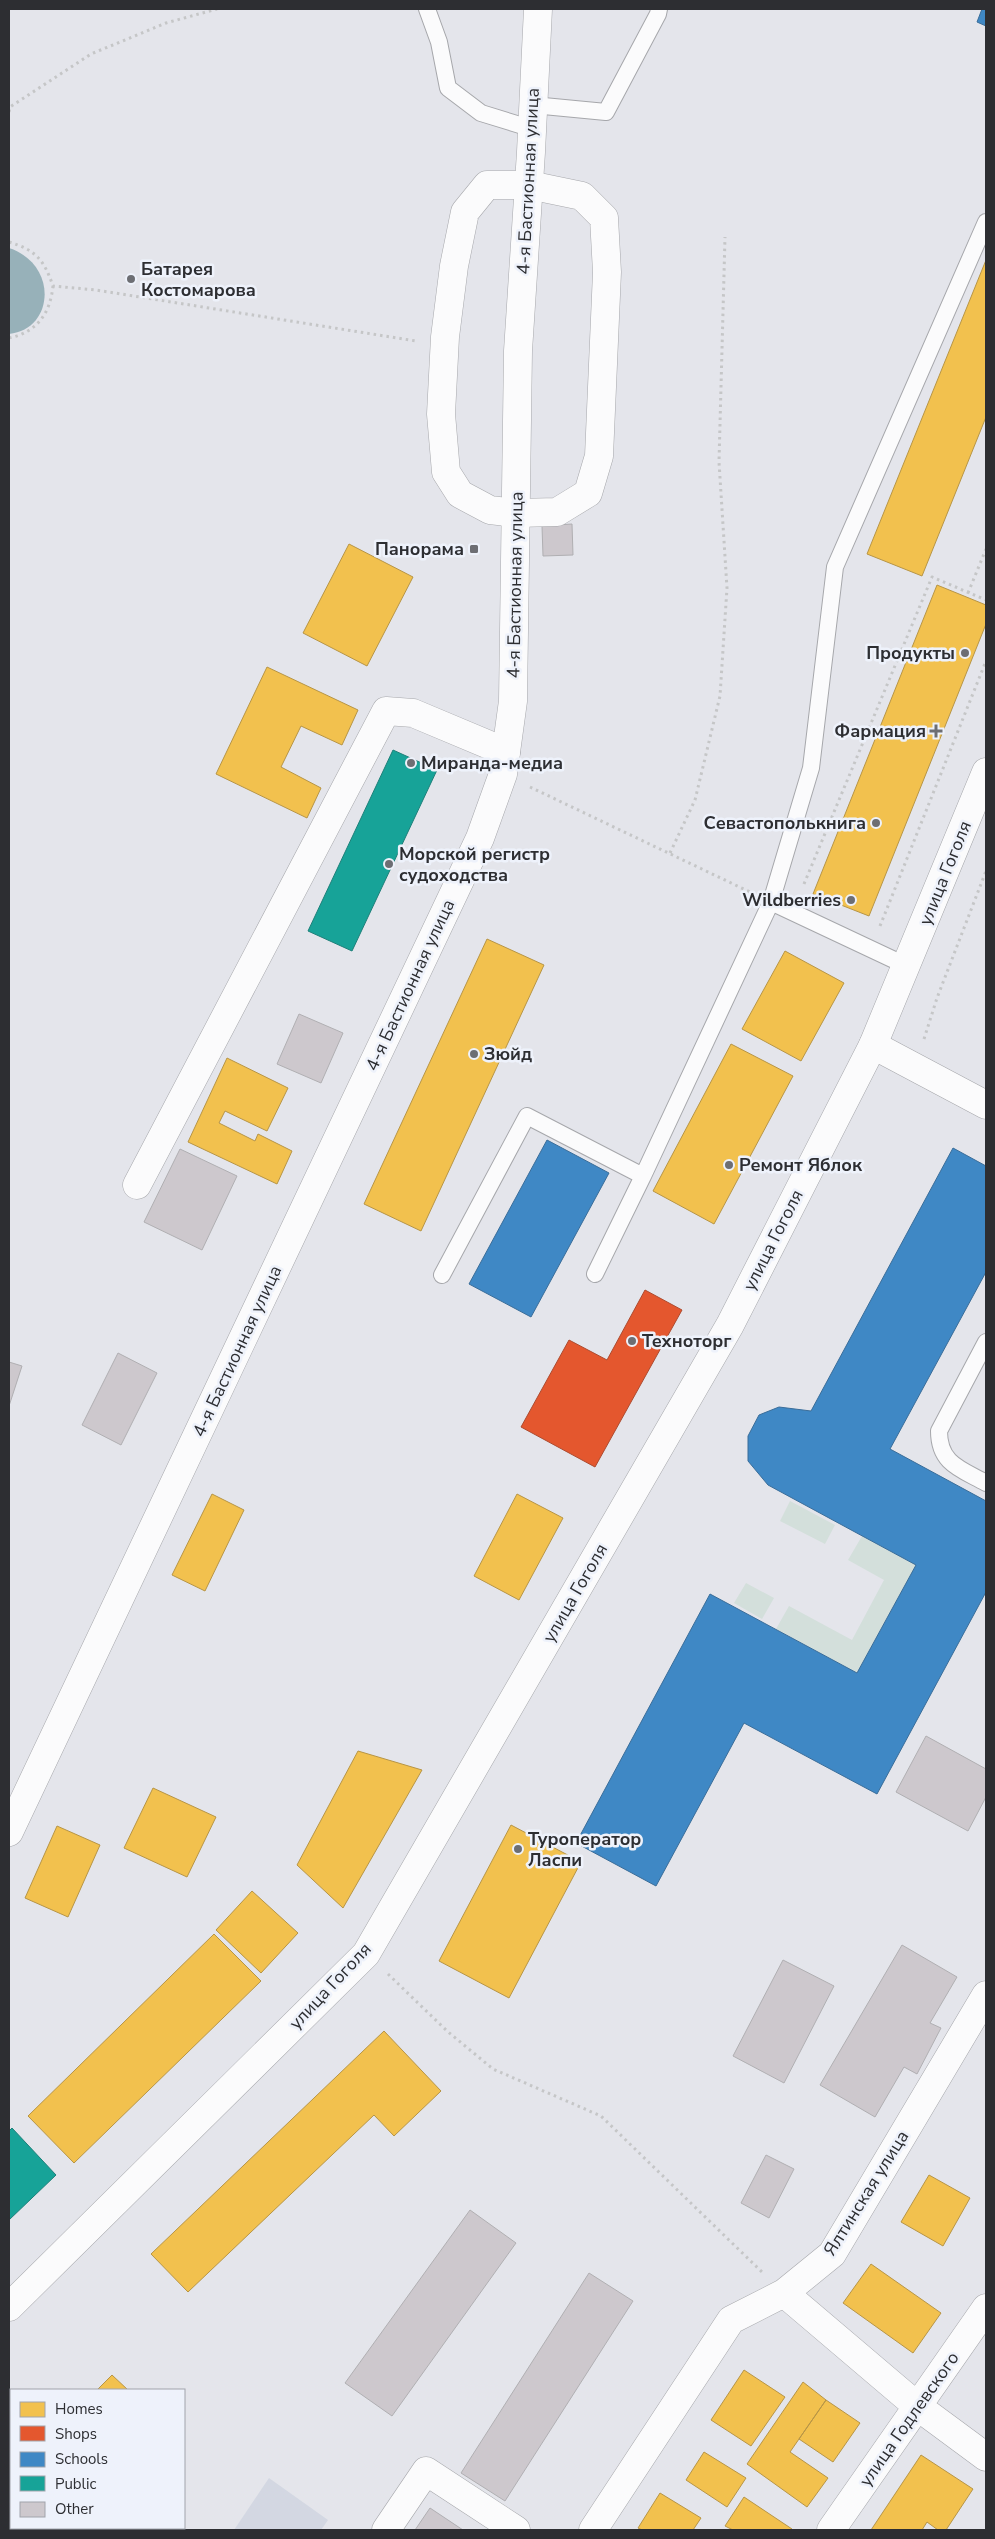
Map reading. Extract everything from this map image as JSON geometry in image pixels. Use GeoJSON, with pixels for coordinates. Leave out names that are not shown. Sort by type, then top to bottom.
{"type":"FeatureCollection","features":[{"type":"Feature","properties":{"kind":"main road","name":"4-я Бастионная улица"},"geometry":{"type":"LineString","coordinates":[[9,1832],[480,838],[504,763],[513,702],[518,351],[538,9]]}},
{"type":"Feature","properties":{"kind":"main road"},"geometry":{"type":"LineString","coordinates":[[488,185],[529,185],[582,196],[604,218],[607,272],[599,456],[588,493],[557,512],[516,513],[490,510],[460,494],[446,472],[441,414],[445,337],[454,266],[465,212],[488,185]]}},
{"type":"Feature","properties":{"kind":"main road"},"geometry":{"type":"LineString","coordinates":[[136,1185],[386,711],[414,713],[504,763]]}},
{"type":"Feature","properties":{"kind":"main road","name":"улица Гоголя"},"geometry":{"type":"LineString","coordinates":[[10,2302],[366,1954],[730,1325],[873,1044],[986,772]]}},
{"type":"Feature","properties":{"kind":"main road"},"geometry":{"type":"LineString","coordinates":[[873,1044],[986,1105]]}},
{"type":"Feature","properties":{"kind":"main road","name":"Ялтинская улица"},"geometry":{"type":"LineString","coordinates":[[593,2530],[731,2320],[784,2293],[832,2254],[986,1995]]}},
{"type":"Feature","properties":{"kind":"main road"},"geometry":{"type":"LineString","coordinates":[[784,2293],[917,2406],[986,2457]]}},
{"type":"Feature","properties":{"kind":"main road","name":"улица Годлевского"},"geometry":{"type":"LineString","coordinates":[[831,2530],[986,2308]]}},
{"type":"Feature","properties":{"kind":"main road"},"geometry":{"type":"LineString","coordinates":[[386,2530],[426,2471],[516,2530]]}},
{"type":"Feature","properties":{"kind":"lane"},"geometry":{"type":"LineString","coordinates":[[427,9],[439,42],[448,88],[481,113],[533,117],[606,112],[659,9]]}},
{"type":"Feature","properties":{"kind":"lane"},"geometry":{"type":"LineString","coordinates":[[595,1274],[771,902],[811,768],[835,567],[986,222]]}},
{"type":"Feature","properties":{"kind":"lane"},"geometry":{"type":"LineString","coordinates":[[771,902],[871,947],[907,966]]}},
{"type":"Feature","properties":{"kind":"lane"},"geometry":{"type":"LineString","coordinates":[[442,1275],[527,1116],[643,1176]]}},
{"type":"Feature","properties":{"kind":"lane"},"geometry":{"type":"LineString","coordinates":[[986,1342],[939,1431],[939,1445],[948,1462],[986,1483]]}},
{"type":"Feature","properties":{"kind":"path"},"geometry":{"type":"LineString","coordinates":[[9,112],[10,107],[91,54],[166,23],[217,9]]}},
{"type":"Feature","properties":{"kind":"path"},"geometry":{"type":"LineString","coordinates":[[670,853],[695,800],[720,696],[727,588],[719,462],[724,237]]}},
{"type":"Feature","properties":{"kind":"path"},"geometry":{"type":"LineString","coordinates":[[9,242],[27,248],[45,264],[53,286],[51,302],[40,322],[25,334],[9,338]]}},
{"type":"Feature","properties":{"kind":"path"},"geometry":{"type":"LineString","coordinates":[[53,286],[96,290],[421,342]]}},
{"type":"Feature","properties":{"kind":"path"},"geometry":{"type":"LineString","coordinates":[[968,593],[986,549]]}},
{"type":"Feature","properties":{"kind":"path"},"geometry":{"type":"LineString","coordinates":[[792,911],[932,577],[986,600]]}},
{"type":"Feature","properties":{"kind":"path"},"geometry":{"type":"LineString","coordinates":[[871,947],[986,661]]}},
{"type":"Feature","properties":{"kind":"path"},"geometry":{"type":"LineString","coordinates":[[504,763],[670,853],[771,902]]}},
{"type":"Feature","properties":{"kind":"path"},"geometry":{"type":"LineString","coordinates":[[930,1046],[923,1040],[937,998],[986,871]]}},
{"type":"Feature","properties":{"kind":"path"},"geometry":{"type":"LineString","coordinates":[[385,1972],[447,2031],[493,2069],[601,2116],[784,2293]]}},
{"type":"Feature","properties":{"kind":"shaded area"},"geometry":{"type":"Polygon","coordinates":[[[790,1501],[835,1525],[825,1544],[780,1521],[790,1501]]]}},
{"type":"Feature","properties":{"kind":"shaded area"},"geometry":{"type":"Polygon","coordinates":[[[862,1536],[916,1565],[857,1673],[776,1629],[789,1606],[852,1640],[884,1580],[848,1560],[862,1536]]]}},
{"type":"Feature","properties":{"kind":"shaded area"},"geometry":{"type":"Polygon","coordinates":[[[746,1583],[774,1598],[762,1619],[734,1603],[746,1583]]]}},
{"type":"Feature","properties":{"kind":"shaded area"},"geometry":{"type":"Polygon","coordinates":[[[269,2478],[328,2520],[321,2530],[234,2530],[269,2478]]]}},
{"type":"Feature","properties":{"kind":"water"},"geometry":{"type":"Polygon","coordinates":[[[9,248],[25,256],[36,267],[43,281],[45,295],[42,309],[35,321],[24,330],[9,334],[9,248]]]}},
{"type":"Feature","properties":{"kind":"building: Homes"},"geometry":{"type":"Polygon","coordinates":[[[986,260],[986,417],[922,576],[867,554],[986,260]]]}},
{"type":"Feature","properties":{"kind":"building: Homes"},"geometry":{"type":"Polygon","coordinates":[[[349,544],[413,577],[367,666],[303,633],[349,544]]]}},
{"type":"Feature","properties":{"kind":"building: Homes"},"geometry":{"type":"Polygon","coordinates":[[[937,585],[986,605],[986,624],[869,916],[813,894],[937,585]]]}},
{"type":"Feature","properties":{"kind":"building: Homes"},"geometry":{"type":"Polygon","coordinates":[[[267,667],[358,710],[342,745],[301,726],[281,767],[321,788],[307,818],[216,774],[267,667]]]}},
{"type":"Feature","properties":{"kind":"building: Homes"},"geometry":{"type":"Polygon","coordinates":[[[487,939],[544,965],[421,1231],[364,1204],[487,939]]]}},
{"type":"Feature","properties":{"kind":"building: Homes"},"geometry":{"type":"Polygon","coordinates":[[[785,951],[844,983],[801,1061],[742,1029],[785,951]]]}},
{"type":"Feature","properties":{"kind":"building: Homes"},"geometry":{"type":"Polygon","coordinates":[[[731,1044],[793,1076],[714,1224],[653,1191],[731,1044]]]}},
{"type":"Feature","properties":{"kind":"building: Homes"},"geometry":{"type":"Polygon","coordinates":[[[227,1058],[288,1088],[267,1131],[225,1111],[219,1123],[255,1141],[258,1134],[292,1151],[277,1184],[188,1142],[227,1058]]]}},
{"type":"Feature","properties":{"kind":"building: Homes"},"geometry":{"type":"Polygon","coordinates":[[[212,1494],[244,1510],[205,1591],[172,1575],[212,1494]]]}},
{"type":"Feature","properties":{"kind":"building: Homes"},"geometry":{"type":"Polygon","coordinates":[[[517,1494],[563,1518],[519,1600],[474,1576],[517,1494]]]}},
{"type":"Feature","properties":{"kind":"building: Homes"},"geometry":{"type":"Polygon","coordinates":[[[358,1751],[422,1770],[343,1908],[297,1865],[358,1751]]]}},
{"type":"Feature","properties":{"kind":"building: Homes"},"geometry":{"type":"Polygon","coordinates":[[[153,1788],[216,1817],[187,1877],[124,1848],[153,1788]]]}},
{"type":"Feature","properties":{"kind":"building: Homes"},"geometry":{"type":"Polygon","coordinates":[[[511,1825],[581,1862],[509,1998],[439,1961],[511,1825]]]}},
{"type":"Feature","properties":{"kind":"building: Homes"},"geometry":{"type":"Polygon","coordinates":[[[57,1826],[100,1845],[68,1917],[25,1898],[57,1826]]]}},
{"type":"Feature","properties":{"kind":"building: Homes"},"geometry":{"type":"Polygon","coordinates":[[[252,1891],[298,1933],[261,1973],[216,1930],[252,1891]]]}},
{"type":"Feature","properties":{"kind":"building: Homes"},"geometry":{"type":"Polygon","coordinates":[[[214,1934],[261,1981],[74,2163],[28,2116],[214,1934]]]}},
{"type":"Feature","properties":{"kind":"building: Homes"},"geometry":{"type":"Polygon","coordinates":[[[384,2031],[441,2091],[394,2136],[374,2115],[188,2292],[151,2254],[384,2031]]]}},
{"type":"Feature","properties":{"kind":"building: Homes"},"geometry":{"type":"Polygon","coordinates":[[[929,2175],[970,2198],[943,2246],[901,2222],[929,2175]]]}},
{"type":"Feature","properties":{"kind":"building: Homes"},"geometry":{"type":"Polygon","coordinates":[[[871,2264],[941,2313],[913,2353],[843,2303],[871,2264]]]}},
{"type":"Feature","properties":{"kind":"building: Homes"},"geometry":{"type":"Polygon","coordinates":[[[744,2370],[785,2397],[751,2446],[711,2420],[744,2370]]]}},
{"type":"Feature","properties":{"kind":"building: Homes"},"geometry":{"type":"Polygon","coordinates":[[[112,2375],[127,2389],[98,2389],[112,2375]]]}},
{"type":"Feature","properties":{"kind":"building: Homes"},"geometry":{"type":"Polygon","coordinates":[[[803,2382],[826,2400],[790,2452],[828,2478],[807,2507],[747,2464],[803,2382]]]}},
{"type":"Feature","properties":{"kind":"building: Homes"},"geometry":{"type":"Polygon","coordinates":[[[826,2400],[860,2423],[833,2462],[799,2439],[826,2400]]]}},
{"type":"Feature","properties":{"kind":"building: Homes"},"geometry":{"type":"Polygon","coordinates":[[[704,2452],[746,2478],[727,2507],[686,2480],[704,2452]]]}},
{"type":"Feature","properties":{"kind":"building: Homes"},"geometry":{"type":"Polygon","coordinates":[[[921,2455],[973,2489],[946,2530],[938,2530],[927,2522],[922,2530],[871,2530],[921,2455]]]}},
{"type":"Feature","properties":{"kind":"building: Homes"},"geometry":{"type":"Polygon","coordinates":[[[9,2478],[10,2529],[30,2529],[29,2530],[9,2530],[9,2478]]]}},
{"type":"Feature","properties":{"kind":"building: Homes"},"geometry":{"type":"Polygon","coordinates":[[[660,2493],[701,2518],[693,2530],[642,2530],[638,2528],[660,2493]]]}},
{"type":"Feature","properties":{"kind":"building: Homes"},"geometry":{"type":"Polygon","coordinates":[[[744,2497],[792,2529],[733,2530],[725,2526],[744,2497]]]}},
{"type":"Feature","properties":{"kind":"building: Shops"},"geometry":{"type":"Polygon","coordinates":[[[645,1290],[682,1310],[595,1467],[521,1427],[569,1340],[607,1360],[645,1290]]]}},
{"type":"Feature","properties":{"kind":"building: Schools"},"geometry":{"type":"Polygon","coordinates":[[[982,9],[986,9],[986,26],[977,22],[982,9]]]}},
{"type":"Feature","properties":{"kind":"building: Schools"},"geometry":{"type":"Polygon","coordinates":[[[547,1140],[609,1173],[531,1317],[469,1284],[547,1140]]]}},
{"type":"Feature","properties":{"kind":"building: Schools"},"geometry":{"type":"Polygon","coordinates":[[[953,1148],[986,1166],[986,1272],[890,1449],[986,1501],[986,1592],[877,1794],[744,1723],[656,1886],[576,1843],[710,1594],[857,1673],[916,1565],[768,1485],[748,1461],[748,1436],[759,1415],[779,1407],[811,1411],[953,1148]]]}},
{"type":"Feature","properties":{"kind":"building: Public"},"geometry":{"type":"Polygon","coordinates":[[[393,750],[437,770],[352,951],[308,931],[393,750]]]}},
{"type":"Feature","properties":{"kind":"building: Public"},"geometry":{"type":"Polygon","coordinates":[[[12,2128],[56,2175],[9,2220],[9,2131],[12,2128]]]}},
{"type":"Feature","properties":{"kind":"building: Other"},"geometry":{"type":"Polygon","coordinates":[[[572,524],[573,555],[543,556],[542,526],[572,524]]]}},
{"type":"Feature","properties":{"kind":"building: Other"},"geometry":{"type":"Polygon","coordinates":[[[299,1014],[343,1033],[321,1083],[277,1064],[299,1014]]]}},
{"type":"Feature","properties":{"kind":"building: Other"},"geometry":{"type":"Polygon","coordinates":[[[180,1149],[237,1176],[202,1250],[144,1222],[180,1149]]]}},
{"type":"Feature","properties":{"kind":"building: Other"},"geometry":{"type":"Polygon","coordinates":[[[118,1353],[157,1373],[121,1445],[82,1425],[118,1353]]]}},
{"type":"Feature","properties":{"kind":"building: Other"},"geometry":{"type":"Polygon","coordinates":[[[9,1362],[22,1366],[9,1406],[9,1362]]]}},
{"type":"Feature","properties":{"kind":"building: Other"},"geometry":{"type":"Polygon","coordinates":[[[926,1736],[986,1769],[986,1797],[968,1831],[896,1792],[926,1736]]]}},
{"type":"Feature","properties":{"kind":"building: Other"},"geometry":{"type":"Polygon","coordinates":[[[902,1945],[957,1977],[930,2023],[941,2028],[917,2074],[904,2067],[875,2117],[820,2085],[902,1945]]]}},
{"type":"Feature","properties":{"kind":"building: Other"},"geometry":{"type":"Polygon","coordinates":[[[783,1960],[834,1986],[784,2083],[733,2056],[783,1960]]]}},
{"type":"Feature","properties":{"kind":"building: Other"},"geometry":{"type":"Polygon","coordinates":[[[766,2155],[794,2169],[769,2218],[741,2203],[766,2155]]]}},
{"type":"Feature","properties":{"kind":"building: Other"},"geometry":{"type":"Polygon","coordinates":[[[470,2210],[516,2243],[392,2416],[345,2383],[470,2210]]]}},
{"type":"Feature","properties":{"kind":"building: Other"},"geometry":{"type":"Polygon","coordinates":[[[589,2273],[633,2301],[505,2501],[461,2473],[589,2273]]]}},
{"type":"Feature","properties":{"kind":"building: Other"},"geometry":{"type":"Polygon","coordinates":[[[430,2508],[463,2530],[415,2530],[430,2508]]]}},
{"type":"Feature","properties":{"kind":"place","name":"Батарея Костомарова"},"geometry":{"type":"Point","coordinates":[131,279]}},
{"type":"Feature","properties":{"kind":"place","name":"Панорама"},"geometry":{"type":"Point","coordinates":[474,549]}},
{"type":"Feature","properties":{"kind":"place","name":"Продукты"},"geometry":{"type":"Point","coordinates":[965,653]}},
{"type":"Feature","properties":{"kind":"place","name":"Фармация"},"geometry":{"type":"Point","coordinates":[936,731]}},
{"type":"Feature","properties":{"kind":"place","name":"Миранда-медиа"},"geometry":{"type":"Point","coordinates":[411,763]}},
{"type":"Feature","properties":{"kind":"place","name":"Севастополькнига"},"geometry":{"type":"Point","coordinates":[876,823]}},
{"type":"Feature","properties":{"kind":"place","name":"Морской регистр судоходства"},"geometry":{"type":"Point","coordinates":[389,864]}},
{"type":"Feature","properties":{"kind":"place","name":"Wildberries"},"geometry":{"type":"Point","coordinates":[851,900]}},
{"type":"Feature","properties":{"kind":"place","name":"Зюйд"},"geometry":{"type":"Point","coordinates":[474,1054]}},
{"type":"Feature","properties":{"kind":"place","name":"Ремонт Яблок"},"geometry":{"type":"Point","coordinates":[729,1165]}},
{"type":"Feature","properties":{"kind":"place","name":"Техноторг"},"geometry":{"type":"Point","coordinates":[632,1341]}},
{"type":"Feature","properties":{"kind":"place","name":"Туроператор Ласпи"},"geometry":{"type":"Point","coordinates":[518,1849]}}]}
